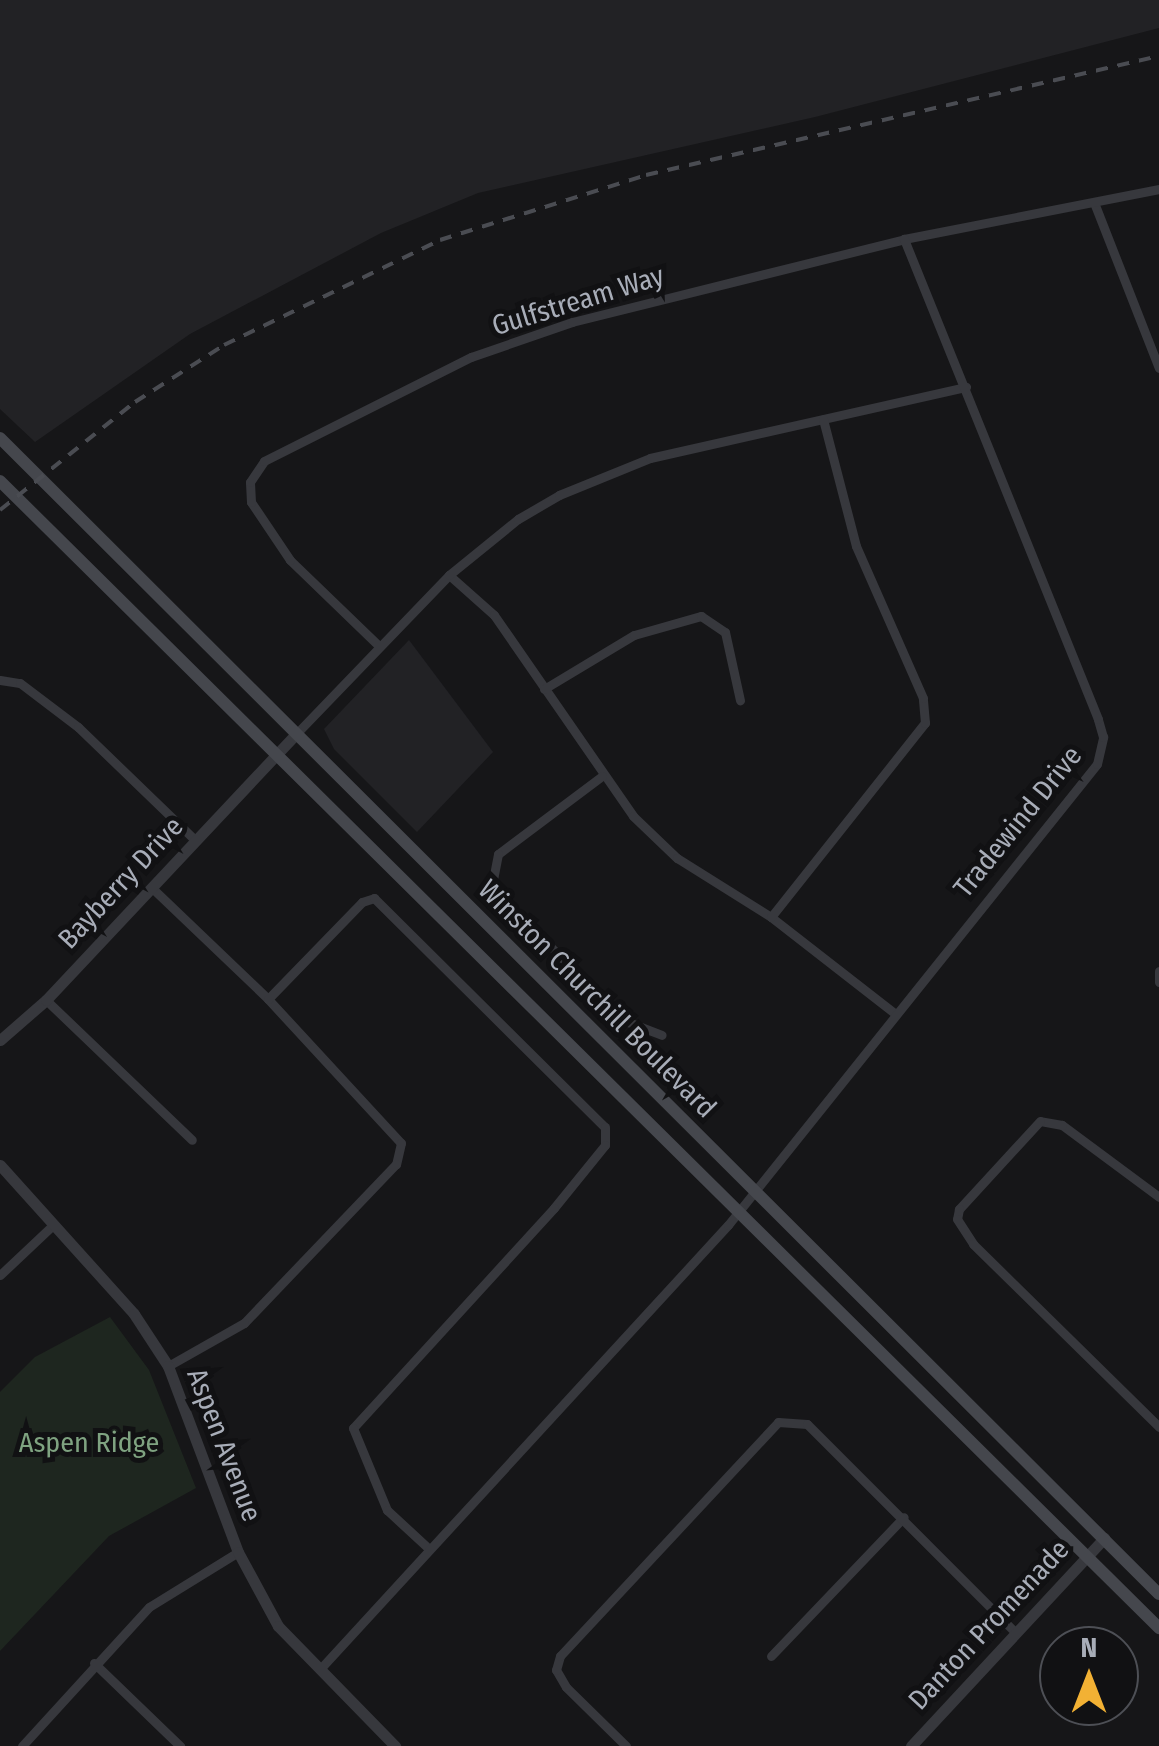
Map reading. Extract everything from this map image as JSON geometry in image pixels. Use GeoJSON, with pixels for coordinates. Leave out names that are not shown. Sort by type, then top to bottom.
{"type":"FeatureCollection","features":[{"type":"Feature","properties":{"kind":"main road","name":"Winston Churchill Boulevard"},"geometry":{"type":"LineString","coordinates":[[0,438],[1159,1594]]}},
{"type":"Feature","properties":{"kind":"main road","name":"Winston Churchill Boulevard"},"geometry":{"type":"LineString","coordinates":[[0,481],[1159,1628]]}},
{"type":"Feature","properties":{"kind":"street","name":"Gulfstream Way"},"geometry":{"type":"LineString","coordinates":[[379,646],[290,560],[251,502],[250,482],[264,461],[379,399],[505,345],[630,306],[904,239],[1095,205],[1159,189]]}},
{"type":"Feature","properties":{"kind":"street"},"geometry":{"type":"LineString","coordinates":[[1095,205],[1159,368]]}},
{"type":"Feature","properties":{"kind":"street","name":"Tradewind Drive"},"geometry":{"type":"LineString","coordinates":[[321,1668],[738,1212],[1102,750],[1098,719],[904,239]]}},
{"type":"Feature","properties":{"kind":"street"},"geometry":{"type":"LineString","coordinates":[[295,734],[449,574],[518,518],[592,478],[966,387]]}},
{"type":"Feature","properties":{"kind":"street"},"geometry":{"type":"LineString","coordinates":[[771,917],[924,724],[923,698],[856,546],[824,419]]}},
{"type":"Feature","properties":{"kind":"street"},"geometry":{"type":"LineString","coordinates":[[449,574],[494,615],[602,776],[677,858],[771,917],[893,1012]]}},
{"type":"Feature","properties":{"kind":"street"},"geometry":{"type":"LineString","coordinates":[[544,688],[634,634],[701,616],[725,632],[740,700]]}},
{"type":"Feature","properties":{"kind":"street"},"geometry":{"type":"LineString","coordinates":[[0,680],[20,682],[78,726],[195,840]]}},
{"type":"Feature","properties":{"kind":"street","name":"Bayberry Drive"},"geometry":{"type":"LineString","coordinates":[[0,1040],[46,1000],[295,734]]}},
{"type":"Feature","properties":{"kind":"street"},"geometry":{"type":"LineString","coordinates":[[602,776],[498,854],[491,889],[628,1022],[662,1034]]}},
{"type":"Feature","properties":{"kind":"street"},"geometry":{"type":"LineString","coordinates":[[151,887],[398,1133],[399,1155],[244,1323],[168,1366]]}},
{"type":"Feature","properties":{"kind":"street"},"geometry":{"type":"LineString","coordinates":[[268,1000],[362,902],[374,898],[605,1127],[605,1144],[554,1208],[354,1428],[375,1491],[428,1548]]}},
{"type":"Feature","properties":{"kind":"street"},"geometry":{"type":"LineString","coordinates":[[1159,972],[1159,982]]}},
{"type":"Feature","properties":{"kind":"street"},"geometry":{"type":"LineString","coordinates":[[46,1000],[192,1140]]}},
{"type":"Feature","properties":{"kind":"street"},"geometry":{"type":"LineString","coordinates":[[1159,1197],[1062,1125],[1040,1122],[959,1208],[957,1219],[973,1244],[1159,1427]]}},
{"type":"Feature","properties":{"kind":"street","name":"Aspen Avenue"},"geometry":{"type":"LineString","coordinates":[[0,1165],[134,1314],[168,1366],[238,1552],[278,1626],[395,1746]]}},
{"type":"Feature","properties":{"kind":"street"},"geometry":{"type":"LineString","coordinates":[[0,1276],[52,1226]]}},
{"type":"Feature","properties":{"kind":"street"},"geometry":{"type":"LineString","coordinates":[[626,1746],[566,1687],[556,1670],[560,1656],[778,1422],[807,1424],[1016,1633]]}},
{"type":"Feature","properties":{"kind":"street"},"geometry":{"type":"LineString","coordinates":[[771,1656],[904,1517]]}},
{"type":"Feature","properties":{"kind":"street","name":"Danton Promenade"},"geometry":{"type":"LineString","coordinates":[[910,1746],[1104,1538]]}},
{"type":"Feature","properties":{"kind":"street"},"geometry":{"type":"LineString","coordinates":[[22,1746],[148,1607],[238,1552]]}},
{"type":"Feature","properties":{"kind":"street"},"geometry":{"type":"LineString","coordinates":[[94,1663],[180,1746]]}},
{"type":"Feature","properties":{"kind":"shaded area"},"geometry":{"type":"Polygon","coordinates":[[[0,0],[1159,0],[1159,28],[815,117],[478,193],[381,233],[190,334],[35,442],[0,409],[0,0]]]}},
{"type":"Feature","properties":{"kind":"shaded area"},"geometry":{"type":"Polygon","coordinates":[[[409,640],[493,752],[417,832],[334,749],[324,729],[409,640]]]}},
{"type":"Feature","properties":{"kind":"green space","name":"Aspen Ridge"},"geometry":{"type":"Polygon","coordinates":[[[110,1317],[149,1370],[196,1488],[109,1536],[0,1651],[0,1392],[35,1357],[110,1317]]]}},
{"type":"Feature","properties":{"kind":"railway"},"geometry":{"type":"LineString","coordinates":[[0,510],[135,402],[224,345],[440,240],[646,175],[1159,56]]}}]}
